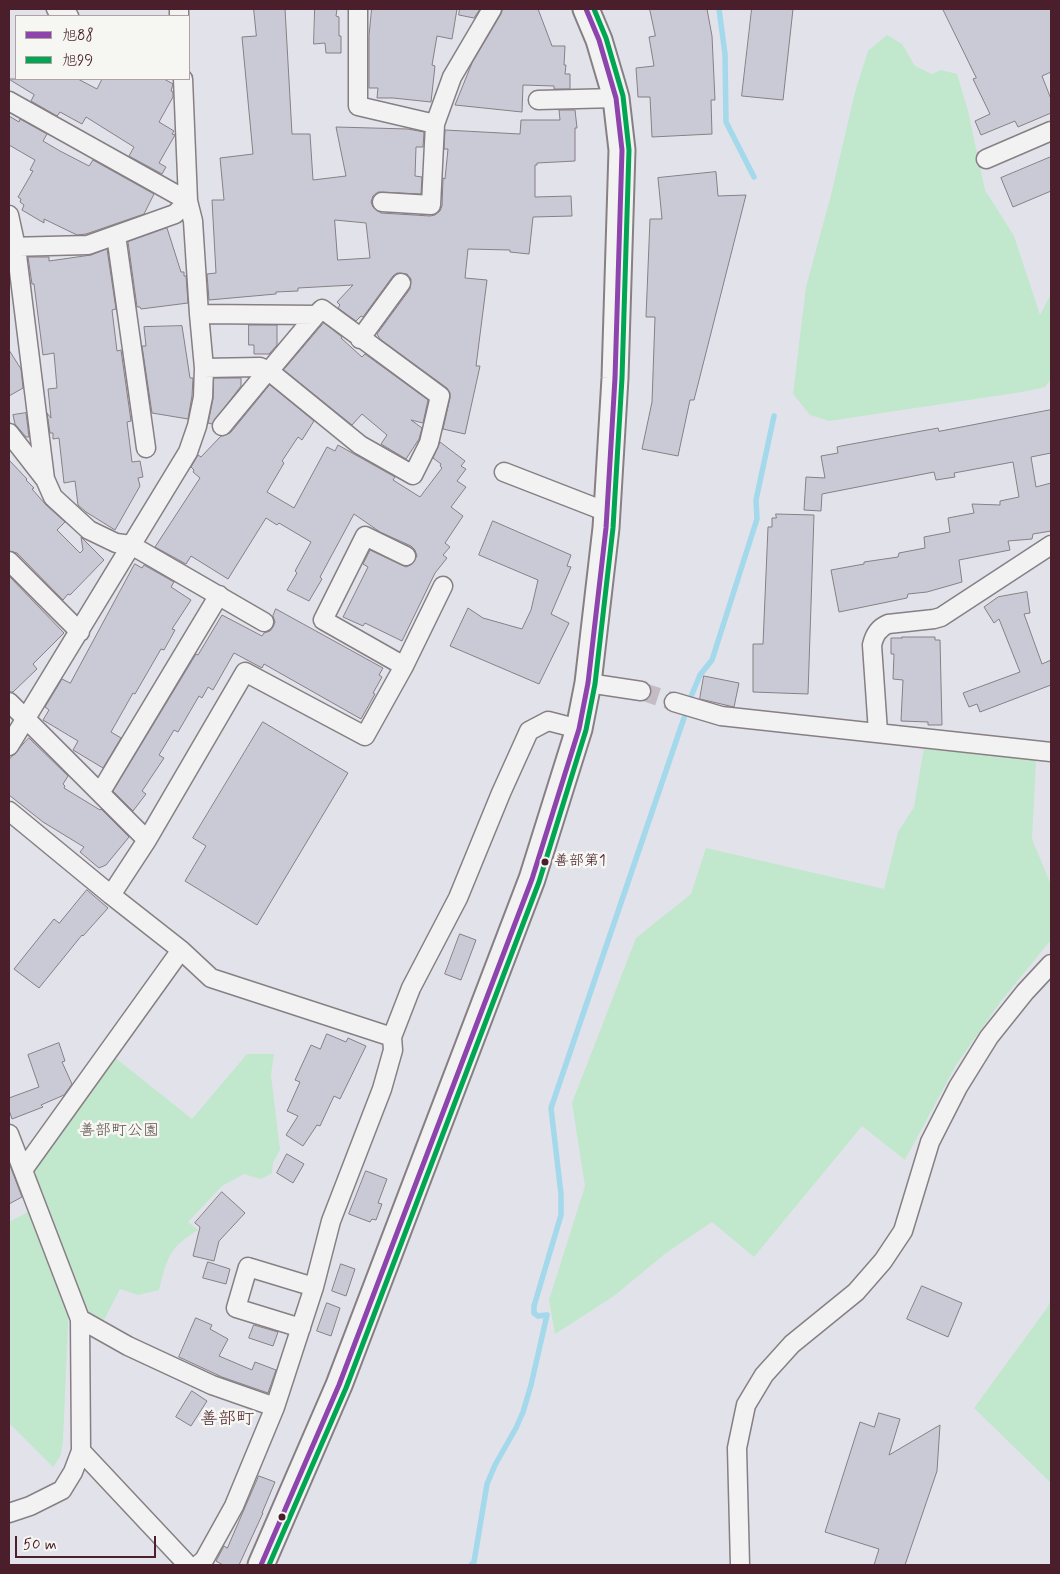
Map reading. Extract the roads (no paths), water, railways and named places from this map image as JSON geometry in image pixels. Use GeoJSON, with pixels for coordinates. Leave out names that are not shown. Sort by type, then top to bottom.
{"type":"FeatureCollection","features":[{"type":"Feature","properties":{"kind":"street"},"geometry":{"type":"LineString","coordinates":[[56,9],[67,15]]}},
{"type":"Feature","properties":{"kind":"street"},"geometry":{"type":"LineString","coordinates":[[358,9],[358,106],[436,124]]}},
{"type":"Feature","properties":{"kind":"street"},"geometry":{"type":"LineString","coordinates":[[382,202],[431,205],[436,124],[452,77],[492,9]]}},
{"type":"Feature","properties":{"kind":"street"},"geometry":{"type":"LineString","coordinates":[[261,1565],[339,1385],[529,888],[579,729],[588,683],[607,512],[615,378],[622,159],[616,98],[599,40],[586,9]]}},
{"type":"Feature","properties":{"kind":"street"},"geometry":{"type":"LineString","coordinates":[[9,746],[80,632],[175,465],[188,452],[197,426],[203,397],[204,368],[193,221],[188,201],[183,80]]}},
{"type":"Feature","properties":{"kind":"street"},"geometry":{"type":"LineString","coordinates":[[538,100],[616,98]]}},
{"type":"Feature","properties":{"kind":"street"},"geometry":{"type":"LineString","coordinates":[[9,101],[188,201]]}},
{"type":"Feature","properties":{"kind":"street"},"geometry":{"type":"LineString","coordinates":[[986,159],[1051,131]]}},
{"type":"Feature","properties":{"kind":"street"},"geometry":{"type":"LineString","coordinates":[[12,247],[88,245],[175,214],[188,201]]}},
{"type":"Feature","properties":{"kind":"street"},"geometry":{"type":"LineString","coordinates":[[9,215],[45,479]]}},
{"type":"Feature","properties":{"kind":"street"},"geometry":{"type":"LineString","coordinates":[[116,235],[146,448]]}},
{"type":"Feature","properties":{"kind":"street"},"geometry":{"type":"LineString","coordinates":[[360,339],[401,283]]}},
{"type":"Feature","properties":{"kind":"street"},"geometry":{"type":"LineString","coordinates":[[204,368],[260,367],[269,370],[360,445],[412,475],[429,443],[440,396],[360,339],[322,309],[316,315],[269,370],[222,426]]}},
{"type":"Feature","properties":{"kind":"street"},"geometry":{"type":"LineString","coordinates":[[199,314],[316,315]]}},
{"type":"Feature","properties":{"kind":"street"},"geometry":{"type":"LineString","coordinates":[[9,433],[45,479],[54,497],[89,530],[116,543],[131,545],[264,622]]}},
{"type":"Feature","properties":{"kind":"street"},"geometry":{"type":"LineString","coordinates":[[504,472],[607,512]]}},
{"type":"Feature","properties":{"kind":"street"},"geometry":{"type":"LineString","coordinates":[[404,666],[323,620],[365,536],[406,556]]}},
{"type":"Feature","properties":{"kind":"street"},"geometry":{"type":"LineString","coordinates":[[878,732],[872,645],[874,636],[882,626],[941,617],[1051,545]]}},
{"type":"Feature","properties":{"kind":"street"},"geometry":{"type":"LineString","coordinates":[[9,561],[80,632]]}},
{"type":"Feature","properties":{"kind":"street"},"geometry":{"type":"LineString","coordinates":[[111,895],[147,840],[245,672],[365,736],[404,666],[443,586]]}},
{"type":"Feature","properties":{"kind":"street"},"geometry":{"type":"LineString","coordinates":[[100,793],[219,595]]}},
{"type":"Feature","properties":{"kind":"street"},"geometry":{"type":"LineString","coordinates":[[588,683],[641,691]]}},
{"type":"Feature","properties":{"kind":"street"},"geometry":{"type":"LineString","coordinates":[[9,702],[147,840]]}},
{"type":"Feature","properties":{"kind":"street"},"geometry":{"type":"LineString","coordinates":[[674,702],[721,716],[1051,752]]}},
{"type":"Feature","properties":{"kind":"street"},"geometry":{"type":"LineString","coordinates":[[198,1565],[204,1560],[234,1506],[275,1407],[314,1287],[331,1221],[382,1089],[393,1050],[392,1038],[411,988],[458,898],[501,793],[529,731],[548,721],[579,729]]}},
{"type":"Feature","properties":{"kind":"street"},"geometry":{"type":"LineString","coordinates":[[9,812],[182,950],[211,978],[392,1038]]}},
{"type":"Feature","properties":{"kind":"street"},"geometry":{"type":"LineString","coordinates":[[23,1170],[182,950]]}},
{"type":"Feature","properties":{"kind":"street"},"geometry":{"type":"LineString","coordinates":[[740,1565],[737,1448],[746,1405],[764,1375],[792,1344],[856,1292],[883,1261],[903,1231],[930,1142],[958,1087],[989,1037],[1025,992],[1051,964]]}},
{"type":"Feature","properties":{"kind":"street"},"geometry":{"type":"LineString","coordinates":[[9,1134],[12,1154],[23,1170],[80,1319],[81,1451],[73,1472],[62,1490],[30,1506],[9,1513]]}},
{"type":"Feature","properties":{"kind":"street"},"geometry":{"type":"LineString","coordinates":[[301,1328],[236,1308],[248,1267],[314,1287]]}},
{"type":"Feature","properties":{"kind":"street"},"geometry":{"type":"LineString","coordinates":[[80,1319],[128,1346],[204,1381],[275,1407]]}},
{"type":"Feature","properties":{"kind":"street"},"geometry":{"type":"LineString","coordinates":[[81,1451],[188,1565]]}},
{"type":"Feature","properties":{"kind":"waterway"},"geometry":{"type":"LineString","coordinates":[[719,9],[725,54],[726,122],[754,177]]}},
{"type":"Feature","properties":{"kind":"waterway"},"geometry":{"type":"LineString","coordinates":[[690,699],[700,675],[712,660],[757,519],[756,500],[774,416]]}},
{"type":"Feature","properties":{"kind":"waterway"},"geometry":{"type":"LineString","coordinates":[[471,1565],[474,1562],[487,1484],[523,1412],[547,1315],[538,1316],[534,1313],[534,1306],[561,1215],[561,1194],[551,1108],[684,718]]}},
{"type":"Feature","properties":{"kind":"tunnel"},"geometry":{"type":"LineString","coordinates":[[641,691],[674,702]]}},
{"type":"Feature","properties":{"kind":"place","name":"善部第1"},"geometry":{"type":"Point","coordinates":[545,862]}},
{"type":"Feature","properties":{"kind":"district","name":"善部町"},"geometry":{"type":"Point","coordinates":[227,1420]}},
{"type":"Feature","properties":{"kind":"park label","name":"善部町公園"},"geometry":{"type":"Point","coordinates":[119,1132]}}]}
